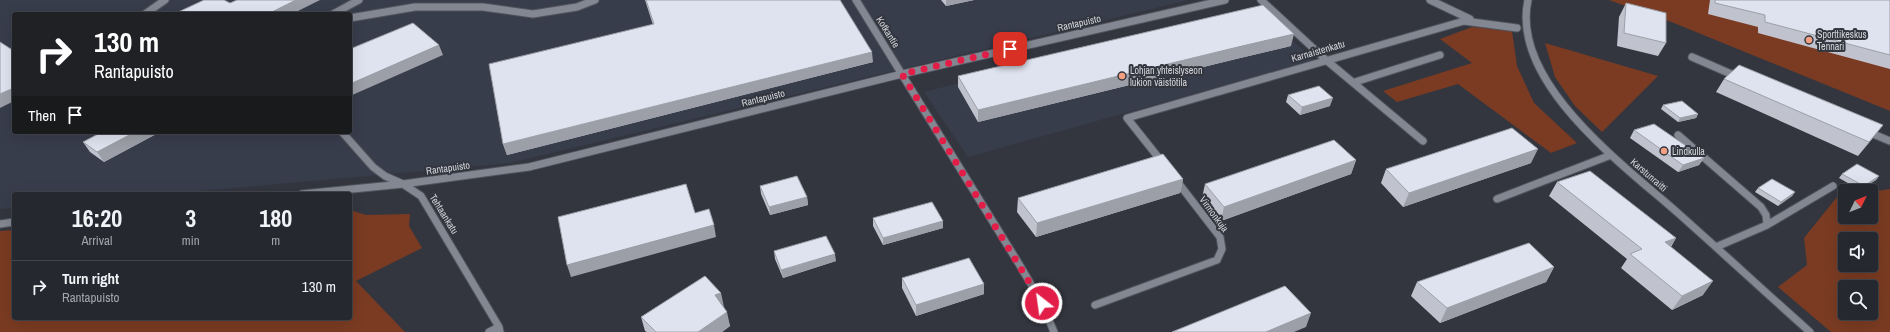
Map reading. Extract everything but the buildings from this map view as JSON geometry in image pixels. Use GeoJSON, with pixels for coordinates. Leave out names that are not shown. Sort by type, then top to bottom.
{"type":"FeatureCollection","features":[{"type":"Feature","properties":{"kind":"street"},"geometry":{"type":"LineString","coordinates":[[148,12],[165,0]]}},
{"type":"Feature","properties":{"kind":"street"},"geometry":{"type":"LineString","coordinates":[[337,12],[359,0]]}},
{"type":"Feature","properties":{"kind":"street"},"geometry":{"type":"LineString","coordinates":[[352,18],[414,7],[483,7],[533,14],[577,7],[595,0]]}},
{"type":"Feature","properties":{"kind":"street","name":"Kotkantie"},"geometry":{"type":"LineString","coordinates":[[856,0],[1023,270],[1042,303],[1054,332]]}},
{"type":"Feature","properties":{"kind":"street","name":"Rantapuisto"},"geometry":{"type":"LineString","coordinates":[[322,192],[403,184],[529,167],[902,74],[1225,0]]}},
{"type":"Feature","properties":{"kind":"street"},"geometry":{"type":"LineString","coordinates":[[1261,0],[1326,60],[1355,82],[1423,141]]}},
{"type":"Feature","properties":{"kind":"street"},"geometry":{"type":"LineString","coordinates":[[1430,0],[1465,18],[1489,22],[1527,24]]}},
{"type":"Feature","properties":{"kind":"street","name":"Karstunraitti"},"geometry":{"type":"LineString","coordinates":[[1528,0],[1525,7],[1528,34],[1544,73],[1570,114],[1611,155],[1810,332]]}},
{"type":"Feature","properties":{"kind":"street","name":"Karnaistenkatu"},"geometry":{"type":"LineString","coordinates":[[1127,118],[1464,21],[1517,28]]}},
{"type":"Feature","properties":{"kind":"street"},"geometry":{"type":"LineString","coordinates":[[1355,82],[1440,55]]}},
{"type":"Feature","properties":{"kind":"street"},"geometry":{"type":"LineString","coordinates":[[1692,57],[1748,82]]}},
{"type":"Feature","properties":{"kind":"street","name":"Virmonkuja"},"geometry":{"type":"LineString","coordinates":[[1095,305],[1217,260],[1221,255],[1223,248],[1220,237],[1214,228],[1127,118]]}},
{"type":"Feature","properties":{"kind":"street"},"geometry":{"type":"LineString","coordinates":[[1862,129],[1890,141]]}},
{"type":"Feature","properties":{"kind":"street","name":"Tehtaankatu"},"geometry":{"type":"LineString","coordinates":[[344,134],[373,167],[421,196],[499,329]]}},
{"type":"Feature","properties":{"kind":"street"},"geometry":{"type":"LineString","coordinates":[[1678,136],[1761,208],[1766,215],[1767,225]]}},
{"type":"Feature","properties":{"kind":"street"},"geometry":{"type":"LineString","coordinates":[[1497,199],[1611,155]]}},
{"type":"Feature","properties":{"kind":"street"},"geometry":{"type":"LineString","coordinates":[[1716,247],[1767,225],[1833,186]]}},
{"type":"Feature","properties":{"kind":"street"},"geometry":{"type":"LineString","coordinates":[[0,224],[12,222]]}},
{"type":"Feature","properties":{"kind":"street"},"geometry":{"type":"LineString","coordinates":[[489,332],[499,329]]}},
{"type":"Feature","properties":{"kind":"shaded area"},"geometry":{"type":"Polygon","coordinates":[[[0,0],[1189,0],[510,163],[189,192],[12,192],[12,208],[0,209],[0,0]]]}},
{"type":"Feature","properties":{"kind":"shaded area","name":"Sporttikeskus Tennari"},"geometry":{"type":"Polygon","coordinates":[[[1609,0],[1890,0],[1890,111],[1674,23],[1609,0]]]}},
{"type":"Feature","properties":{"kind":"shaded area","name":"Lohjan yhteislyseon lukion väistötila"},"geometry":{"type":"Polygon","coordinates":[[[1254,7],[1315,60],[968,157],[924,92],[1254,7]]]}},
{"type":"Feature","properties":{"kind":"shaded area"},"geometry":{"type":"Polygon","coordinates":[[[1472,27],[1512,31],[1517,66],[1534,103],[1577,143],[1551,153],[1458,84],[1397,102],[1383,91],[1472,63],[1440,39],[1472,27]]]}},
{"type":"Feature","properties":{"kind":"shaded area"},"geometry":{"type":"Polygon","coordinates":[[[1545,43],[1658,76],[1602,132],[1575,106],[1555,77],[1545,43]]]}},
{"type":"Feature","properties":{"kind":"shaded area"},"geometry":{"type":"Polygon","coordinates":[[[1890,189],[1890,332],[1831,332],[1778,287],[1807,265],[1804,238],[1837,197],[1838,224],[1878,224],[1878,191],[1890,189]]]}},
{"type":"Feature","properties":{"kind":"shaded area"},"geometry":{"type":"Polygon","coordinates":[[[352,211],[366,215],[410,214],[409,226],[422,248],[356,281],[405,332],[0,332],[0,231],[12,230],[12,320],[352,320],[352,211]]]}},
{"type":"Feature","properties":{"kind":"place","name":"Sporttikeskus Tennari"},"geometry":{"type":"Point","coordinates":[1809,40]}},
{"type":"Feature","properties":{"kind":"place","name":"Lohjan yhteislyseon lukion väistötila"},"geometry":{"type":"Point","coordinates":[1122,76]}},
{"type":"Feature","properties":{"kind":"place","name":"Lindkulla"},"geometry":{"type":"Point","coordinates":[1664,151]}},
{"type":"Feature","properties":{"kind":"route"},"geometry":{"type":"LineString","coordinates":[[1010,49],[902,74],[1042,303]]}}]}
